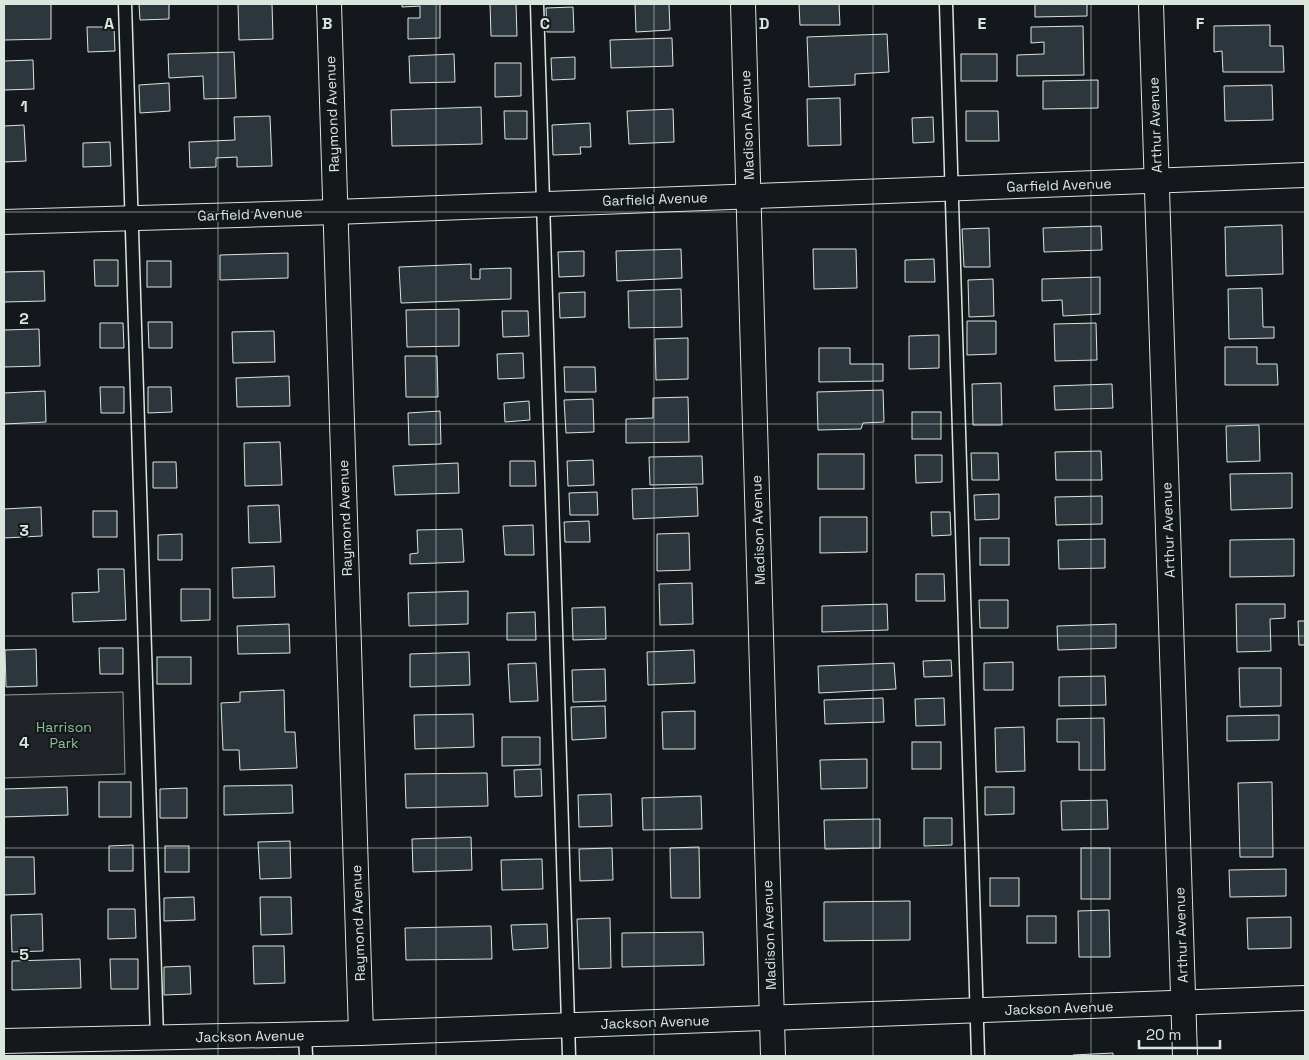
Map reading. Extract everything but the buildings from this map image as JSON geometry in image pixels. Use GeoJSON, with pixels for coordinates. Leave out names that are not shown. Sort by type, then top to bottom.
{"type":"FeatureCollection","features":[{"type":"Feature","properties":{"kind":"street","name":"Raymond Avenue"},"geometry":{"type":"LineString","coordinates":[[329,4],[361,1033]]}},
{"type":"Feature","properties":{"kind":"street","name":"Madison Avenue"},"geometry":{"type":"LineString","coordinates":[[743,4],[773,1056]]}},
{"type":"Feature","properties":{"kind":"street","name":"Arthur Avenue"},"geometry":{"type":"LineString","coordinates":[[1151,4],[1185,1056]]}},
{"type":"Feature","properties":{"kind":"street","name":"Garfield Avenue"},"geometry":{"type":"LineString","coordinates":[[4,222],[335,212],[1305,176]]}},
{"type":"Feature","properties":{"kind":"street","name":"Jackson Avenue"},"geometry":{"type":"LineString","coordinates":[[4,1041],[157,1038],[305,1046],[361,1033],[1305,998]]}},
{"type":"Feature","properties":{"kind":"lane"},"geometry":{"type":"LineString","coordinates":[[125,4],[157,1038]]}},
{"type":"Feature","properties":{"kind":"lane"},"geometry":{"type":"LineString","coordinates":[[536,4],[569,1056]]}},
{"type":"Feature","properties":{"kind":"lane"},"geometry":{"type":"LineString","coordinates":[[946,4],[978,1056]]}},
{"type":"Feature","properties":{"kind":"green space","name":"Harrison Park"},"geometry":{"type":"Polygon","coordinates":[[[123,692],[125,774],[4,778],[4,695],[123,692]]]}}]}
